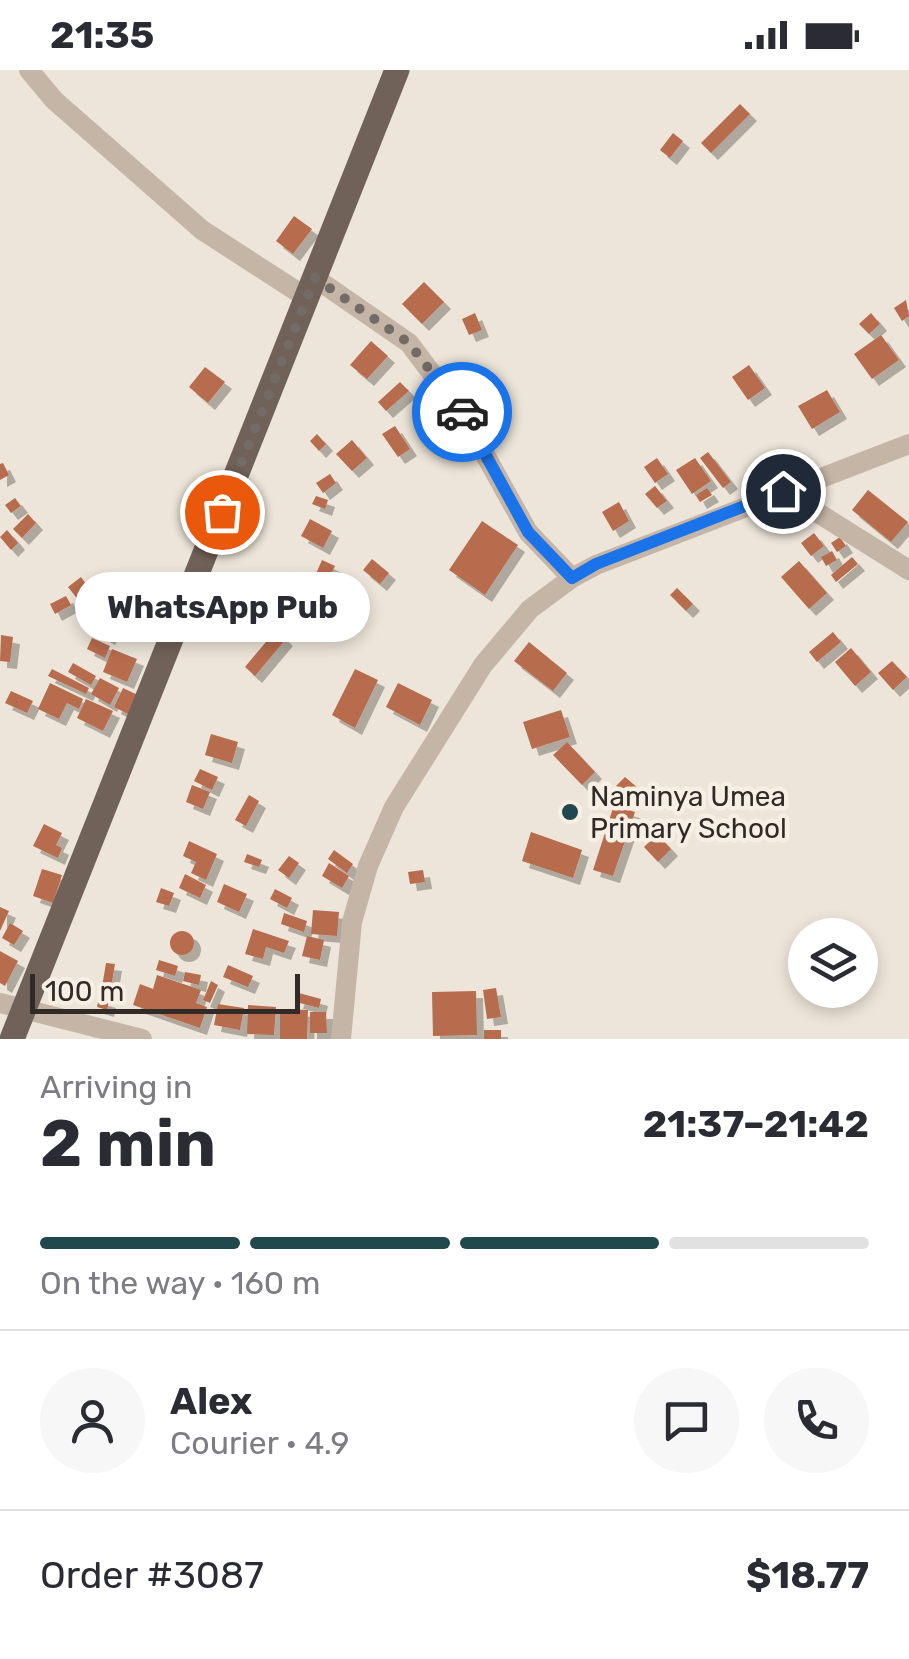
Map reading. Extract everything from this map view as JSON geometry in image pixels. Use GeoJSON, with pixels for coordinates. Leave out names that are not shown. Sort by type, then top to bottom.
{"type":"FeatureCollection","features":[{"type":"Feature","properties":{"kind":"main road"},"geometry":{"type":"LineString","coordinates":[[12,1039],[11,1008],[398,70]]}},
{"type":"Feature","properties":{"kind":"street"},"geometry":{"type":"LineString","coordinates":[[28,70],[54,100],[202,230],[409,343],[464,414],[528,532],[572,578]]}},
{"type":"Feature","properties":{"kind":"street"},"geometry":{"type":"LineString","coordinates":[[341,1039],[352,922],[368,866],[394,808],[483,665],[530,609],[596,564],[909,444]]}},
{"type":"Feature","properties":{"kind":"street"},"geometry":{"type":"LineString","coordinates":[[783,491],[909,570]]}},
{"type":"Feature","properties":{"kind":"street"},"geometry":{"type":"LineString","coordinates":[[11,1008],[142,1039]]}},
{"type":"Feature","properties":{"kind":"building"},"geometry":{"type":"Polygon","coordinates":[[[740,104],[750,114],[711,153],[701,143],[740,104]]]}},
{"type":"Feature","properties":{"kind":"building"},"geometry":{"type":"Polygon","coordinates":[[[673,133],[683,141],[670,158],[660,150],[673,133]]]}},
{"type":"Feature","properties":{"kind":"building"},"geometry":{"type":"Polygon","coordinates":[[[294,216],[312,229],[293,254],[276,241],[294,216]]]}},
{"type":"Feature","properties":{"kind":"building"},"geometry":{"type":"Polygon","coordinates":[[[424,282],[444,302],[422,324],[402,304],[424,282]]]}},
{"type":"Feature","properties":{"kind":"building"},"geometry":{"type":"Polygon","coordinates":[[[906,300],[909,316],[902,321],[894,308],[906,300]]]}},
{"type":"Feature","properties":{"kind":"building"},"geometry":{"type":"Polygon","coordinates":[[[475,313],[482,330],[469,335],[462,319],[475,313]]]}},
{"type":"Feature","properties":{"kind":"building"},"geometry":{"type":"Polygon","coordinates":[[[871,313],[880,324],[869,334],[859,324],[871,313]]]}},
{"type":"Feature","properties":{"kind":"building"},"geometry":{"type":"Polygon","coordinates":[[[881,335],[899,360],[872,379],[854,354],[881,335]]]}},
{"type":"Feature","properties":{"kind":"building"},"geometry":{"type":"Polygon","coordinates":[[[371,341],[388,356],[367,379],[350,365],[371,341]]]}},
{"type":"Feature","properties":{"kind":"building"},"geometry":{"type":"Polygon","coordinates":[[[749,365],[765,388],[748,400],[732,377],[749,365]]]}},
{"type":"Feature","properties":{"kind":"building"},"geometry":{"type":"Polygon","coordinates":[[[205,367],[225,382],[208,403],[189,387],[205,367]]]}},
{"type":"Feature","properties":{"kind":"building"},"geometry":{"type":"Polygon","coordinates":[[[400,382],[409,391],[386,411],[378,402],[400,382]]]}},
{"type":"Feature","properties":{"kind":"building"},"geometry":{"type":"Polygon","coordinates":[[[827,390],[840,412],[812,429],[798,406],[827,390]]]}},
{"type":"Feature","properties":{"kind":"building"},"geometry":{"type":"Polygon","coordinates":[[[395,426],[410,449],[398,457],[382,434],[395,426]]]}},
{"type":"Feature","properties":{"kind":"building"},"geometry":{"type":"Polygon","coordinates":[[[317,434],[326,444],[319,451],[310,441],[317,434]]]}},
{"type":"Feature","properties":{"kind":"building"},"geometry":{"type":"Polygon","coordinates":[[[352,440],[367,458],[352,471],[336,454],[352,440]]]}},
{"type":"Feature","properties":{"kind":"building"},"geometry":{"type":"Polygon","coordinates":[[[708,452],[731,482],[723,488],[700,458],[708,452]]]}},
{"type":"Feature","properties":{"kind":"building"},"geometry":{"type":"Polygon","coordinates":[[[657,458],[668,474],[655,483],[644,467],[657,458]]]}},
{"type":"Feature","properties":{"kind":"building"},"geometry":{"type":"Polygon","coordinates":[[[695,458],[711,481],[692,494],[676,470],[695,458]]]}},
{"type":"Feature","properties":{"kind":"building"},"geometry":{"type":"Polygon","coordinates":[[[0,464],[9,475],[0,480],[0,464]]]}},
{"type":"Feature","properties":{"kind":"building"},"geometry":{"type":"Polygon","coordinates":[[[330,474],[336,483],[323,493],[316,483],[330,474]]]}},
{"type":"Feature","properties":{"kind":"building"},"geometry":{"type":"Polygon","coordinates":[[[655,486],[667,501],[657,508],[645,494],[655,486]]]}},
{"type":"Feature","properties":{"kind":"building"},"geometry":{"type":"Polygon","coordinates":[[[707,488],[712,495],[700,502],[696,495],[707,488]]]}},
{"type":"Feature","properties":{"kind":"building"},"geometry":{"type":"Polygon","coordinates":[[[868,490],[908,522],[891,542],[852,510],[868,490]]]}},
{"type":"Feature","properties":{"kind":"building"},"geometry":{"type":"Polygon","coordinates":[[[316,496],[328,500],[325,509],[312,504],[316,496]]]}},
{"type":"Feature","properties":{"kind":"building"},"geometry":{"type":"Polygon","coordinates":[[[15,498],[21,506],[11,513],[5,505],[15,498]]]}},
{"type":"Feature","properties":{"kind":"building"},"geometry":{"type":"Polygon","coordinates":[[[619,502],[629,521],[613,531],[602,512],[619,502]]]}},
{"type":"Feature","properties":{"kind":"building"},"geometry":{"type":"Polygon","coordinates":[[[28,514],[36,523],[22,538],[13,529],[28,514]]]}},
{"type":"Feature","properties":{"kind":"building"},"geometry":{"type":"Polygon","coordinates":[[[310,519],[332,531],[323,548],[301,536],[310,519]]]}},
{"type":"Feature","properties":{"kind":"building"},"geometry":{"type":"Polygon","coordinates":[[[482,521],[518,545],[485,595],[449,570],[482,521]]]}},
{"type":"Feature","properties":{"kind":"building"},"geometry":{"type":"Polygon","coordinates":[[[7,530],[18,543],[11,550],[0,537],[7,530]]]}},
{"type":"Feature","properties":{"kind":"building"},"geometry":{"type":"Polygon","coordinates":[[[814,533],[824,546],[811,556],[801,543],[814,533]]]}},
{"type":"Feature","properties":{"kind":"building"},"geometry":{"type":"Polygon","coordinates":[[[840,537],[846,546],[837,552],[831,543],[840,537]]]}},
{"type":"Feature","properties":{"kind":"building"},"geometry":{"type":"Polygon","coordinates":[[[832,551],[837,560],[826,566],[821,557],[832,551]]]}},
{"type":"Feature","properties":{"kind":"building"},"geometry":{"type":"Polygon","coordinates":[[[852,557],[858,564],[836,582],[831,575],[852,557]]]}},
{"type":"Feature","properties":{"kind":"building"},"geometry":{"type":"Polygon","coordinates":[[[372,559],[389,573],[380,584],[363,570],[372,559]]]}},
{"type":"Feature","properties":{"kind":"building"},"geometry":{"type":"Polygon","coordinates":[[[322,560],[335,566],[327,582],[315,576],[322,560]]]}},
{"type":"Feature","properties":{"kind":"building"},"geometry":{"type":"Polygon","coordinates":[[[799,561],[827,593],[809,609],[781,577],[799,561]]]}},
{"type":"Feature","properties":{"kind":"building"},"geometry":{"type":"Polygon","coordinates":[[[81,577],[91,591],[79,601],[68,587],[81,577]]]}},
{"type":"Feature","properties":{"kind":"building"},"geometry":{"type":"Polygon","coordinates":[[[101,587],[128,602],[108,638],[81,623],[101,587]]]}},
{"type":"Feature","properties":{"kind":"building"},"geometry":{"type":"Polygon","coordinates":[[[677,588],[693,604],[686,611],[670,595],[677,588]]]}},
{"type":"Feature","properties":{"kind":"building"},"geometry":{"type":"Polygon","coordinates":[[[299,591],[315,601],[300,624],[284,614],[299,591]]]}},
{"type":"Feature","properties":{"kind":"building"},"geometry":{"type":"Polygon","coordinates":[[[66,596],[71,605],[55,614],[50,604],[66,596]]]}},
{"type":"Feature","properties":{"kind":"building"},"geometry":{"type":"Polygon","coordinates":[[[256,603],[281,620],[274,629],[250,612],[256,603]]]}},
{"type":"Feature","properties":{"kind":"building"},"geometry":{"type":"Polygon","coordinates":[[[276,630],[286,639],[255,676],[245,667],[276,630]]]}},
{"type":"Feature","properties":{"kind":"building"},"geometry":{"type":"Polygon","coordinates":[[[833,632],[841,642],[817,662],[809,652],[833,632]]]}},
{"type":"Feature","properties":{"kind":"building"},"geometry":{"type":"Polygon","coordinates":[[[1,635],[13,637],[10,662],[0,661],[1,635]]]}},
{"type":"Feature","properties":{"kind":"building"},"geometry":{"type":"Polygon","coordinates":[[[92,638],[110,646],[105,658],[87,649],[92,638]]]}},
{"type":"Feature","properties":{"kind":"building"},"geometry":{"type":"Polygon","coordinates":[[[529,642],[567,673],[553,691],[514,661],[529,642]]]}},
{"type":"Feature","properties":{"kind":"building"},"geometry":{"type":"Polygon","coordinates":[[[851,648],[871,672],[855,686],[835,662],[851,648]]]}},
{"type":"Feature","properties":{"kind":"building"},"geometry":{"type":"Polygon","coordinates":[[[112,649],[137,659],[127,682],[103,672],[112,649]]]}},
{"type":"Feature","properties":{"kind":"building"},"geometry":{"type":"Polygon","coordinates":[[[892,661],[907,677],[893,690],[878,673],[892,661]]]}},
{"type":"Feature","properties":{"kind":"building"},"geometry":{"type":"Polygon","coordinates":[[[73,663],[96,676],[91,685],[68,672],[73,663]]]}},
{"type":"Feature","properties":{"kind":"building"},"geometry":{"type":"Polygon","coordinates":[[[52,669],[89,688],[86,694],[48,676],[52,669]]]}},
{"type":"Feature","properties":{"kind":"building"},"geometry":{"type":"Polygon","coordinates":[[[355,669],[378,680],[355,728],[332,715],[355,669]]]}},
{"type":"Feature","properties":{"kind":"building"},"geometry":{"type":"Polygon","coordinates":[[[100,678],[119,688],[110,705],[91,694],[100,678]]]}},
{"type":"Feature","properties":{"kind":"building"},"geometry":{"type":"Polygon","coordinates":[[[50,683],[83,699],[79,709],[67,703],[59,719],[38,709],[50,683]]]}},
{"type":"Feature","properties":{"kind":"building"},"geometry":{"type":"Polygon","coordinates":[[[398,683],[432,700],[420,725],[386,707],[398,683]]]}},
{"type":"Feature","properties":{"kind":"building"},"geometry":{"type":"Polygon","coordinates":[[[123,688],[140,696],[130,715],[114,707],[123,688]]]}},
{"type":"Feature","properties":{"kind":"building"},"geometry":{"type":"Polygon","coordinates":[[[11,691],[33,701],[27,713],[5,703],[11,691]]]}},
{"type":"Feature","properties":{"kind":"building"},"geometry":{"type":"Polygon","coordinates":[[[86,699],[113,711],[103,731],[77,718],[86,699]]]}},
{"type":"Feature","properties":{"kind":"building"},"geometry":{"type":"Polygon","coordinates":[[[561,710],[570,737],[532,749],[523,722],[561,710]]]}},
{"type":"Feature","properties":{"kind":"building"},"geometry":{"type":"Polygon","coordinates":[[[211,734],[238,742],[232,763],[205,755],[211,734]]]}},
{"type":"Feature","properties":{"kind":"building"},"geometry":{"type":"Polygon","coordinates":[[[567,742],[595,772],[582,785],[553,755],[567,742]]]}},
{"type":"Feature","properties":{"kind":"building"},"geometry":{"type":"Polygon","coordinates":[[[200,769],[218,777],[212,790],[194,781],[200,769]]]}},
{"type":"Feature","properties":{"kind":"building"},"geometry":{"type":"Polygon","coordinates":[[[625,777],[638,788],[629,798],[616,786],[625,777]]]}},
{"type":"Feature","properties":{"kind":"building"},"geometry":{"type":"Polygon","coordinates":[[[192,785],[210,792],[203,809],[186,802],[192,785]]]}},
{"type":"Feature","properties":{"kind":"building"},"geometry":{"type":"Polygon","coordinates":[[[249,795],[259,801],[246,826],[235,820],[249,795]]]}},
{"type":"Feature","properties":{"kind":"building"},"geometry":{"type":"Polygon","coordinates":[[[614,805],[635,812],[613,876],[593,870],[614,805]]]}},
{"type":"Feature","properties":{"kind":"building"},"geometry":{"type":"Polygon","coordinates":[[[44,824],[62,833],[56,845],[62,848],[58,858],[33,846],[44,824]]]}},
{"type":"Feature","properties":{"kind":"building"},"geometry":{"type":"Polygon","coordinates":[[[531,832],[582,850],[573,878],[522,861],[531,832]]]}},
{"type":"Feature","properties":{"kind":"building"},"geometry":{"type":"Polygon","coordinates":[[[657,834],[671,849],[658,862],[644,847],[657,834]]]}},
{"type":"Feature","properties":{"kind":"building"},"geometry":{"type":"Polygon","coordinates":[[[189,841],[217,854],[206,880],[191,873],[196,862],[183,856],[189,841]]]}},
{"type":"Feature","properties":{"kind":"building"},"geometry":{"type":"Polygon","coordinates":[[[334,850],[353,864],[347,873],[328,859],[334,850]]]}},
{"type":"Feature","properties":{"kind":"building"},"geometry":{"type":"Polygon","coordinates":[[[247,854],[262,860],[259,867],[244,862],[247,854]]]}},
{"type":"Feature","properties":{"kind":"building"},"geometry":{"type":"Polygon","coordinates":[[[289,856],[299,863],[289,878],[278,870],[289,856]]]}},
{"type":"Feature","properties":{"kind":"building"},"geometry":{"type":"Polygon","coordinates":[[[329,863],[349,876],[342,888],[322,876],[329,863]]]}},
{"type":"Feature","properties":{"kind":"building"},"geometry":{"type":"Polygon","coordinates":[[[42,869],[62,875],[53,903],[33,896],[42,869]]]}},
{"type":"Feature","properties":{"kind":"building"},"geometry":{"type":"Polygon","coordinates":[[[423,870],[425,882],[410,884],[408,872],[423,870]]]}},
{"type":"Feature","properties":{"kind":"building"},"geometry":{"type":"Polygon","coordinates":[[[185,874],[206,885],[200,898],[179,888],[185,874]]]}},
{"type":"Feature","properties":{"kind":"building"},"geometry":{"type":"Polygon","coordinates":[[[224,884],[247,894],[239,912],[217,902],[224,884]]]}},
{"type":"Feature","properties":{"kind":"building"},"geometry":{"type":"Polygon","coordinates":[[[161,888],[174,893],[169,906],[156,902],[161,888]]]}},
{"type":"Feature","properties":{"kind":"building"},"geometry":{"type":"Polygon","coordinates":[[[275,889],[292,898],[287,908],[270,899],[275,889]]]}},
{"type":"Feature","properties":{"kind":"building"},"geometry":{"type":"Polygon","coordinates":[[[0,907],[9,911],[0,931],[0,907]]]}},
{"type":"Feature","properties":{"kind":"building"},"geometry":{"type":"Polygon","coordinates":[[[313,910],[339,912],[337,936],[311,934],[313,910]]]}},
{"type":"Feature","properties":{"kind":"building"},"geometry":{"type":"Polygon","coordinates":[[[284,913],[307,921],[304,932],[281,924],[284,913]]]}},
{"type":"Feature","properties":{"kind":"building"},"geometry":{"type":"Polygon","coordinates":[[[10,923],[23,931],[14,945],[2,938],[10,923]]]}},
{"type":"Feature","properties":{"kind":"building"},"geometry":{"type":"Polygon","coordinates":[[[253,929],[289,941],[284,953],[266,947],[263,959],[245,954],[253,929]]]}},
{"type":"Feature","properties":{"kind":"building"},"geometry":{"type":"Polygon","coordinates":[[[182,931],[194,943],[182,955],[170,943],[182,931]]]}},
{"type":"Feature","properties":{"kind":"building"},"geometry":{"type":"Polygon","coordinates":[[[307,936],[324,940],[320,960],[302,956],[307,936]]]}},
{"type":"Feature","properties":{"kind":"building"},"geometry":{"type":"Polygon","coordinates":[[[0,951],[18,961],[5,986],[0,983],[0,951]]]}},
{"type":"Feature","properties":{"kind":"building"},"geometry":{"type":"Polygon","coordinates":[[[159,960],[178,966],[175,976],[156,970],[159,960]]]}},
{"type":"Feature","properties":{"kind":"building"},"geometry":{"type":"Polygon","coordinates":[[[106,963],[115,964],[111,988],[102,987],[106,963]]]}},
{"type":"Feature","properties":{"kind":"building"},"geometry":{"type":"Polygon","coordinates":[[[228,965],[253,976],[248,987],[223,977],[228,965]]]}},
{"type":"Feature","properties":{"kind":"building"},"geometry":{"type":"Polygon","coordinates":[[[185,972],[201,975],[199,985],[183,981],[185,972]]]}},
{"type":"Feature","properties":{"kind":"building"},"geometry":{"type":"Polygon","coordinates":[[[157,975],[201,990],[196,1003],[207,1007],[200,1028],[133,1005],[140,984],[153,989],[157,975]]]}},
{"type":"Feature","properties":{"kind":"building"},"geometry":{"type":"Polygon","coordinates":[[[211,981],[218,985],[210,1003],[203,1000],[211,981]]]}},
{"type":"Feature","properties":{"kind":"building"},"geometry":{"type":"Polygon","coordinates":[[[496,988],[501,1017],[487,1019],[483,990],[496,988]]]}},
{"type":"Feature","properties":{"kind":"building"},"geometry":{"type":"Polygon","coordinates":[[[476,991],[477,1035],[433,1036],[432,992],[476,991]]]}},
{"type":"Feature","properties":{"kind":"building"},"geometry":{"type":"Polygon","coordinates":[[[299,993],[321,999],[319,1008],[296,1002],[299,993]]]}},
{"type":"Feature","properties":{"kind":"building"},"geometry":{"type":"Polygon","coordinates":[[[99,998],[109,1001],[107,1010],[97,1007],[99,998]]]}},
{"type":"Feature","properties":{"kind":"building"},"geometry":{"type":"Polygon","coordinates":[[[218,1004],[244,1008],[240,1030],[214,1025],[218,1004]]]}},
{"type":"Feature","properties":{"kind":"building"},"geometry":{"type":"Polygon","coordinates":[[[248,1005],[276,1007],[274,1035],[247,1034],[248,1005]]]}},
{"type":"Feature","properties":{"kind":"building"},"geometry":{"type":"Polygon","coordinates":[[[280,1009],[308,1010],[307,1039],[280,1039],[280,1009]]]}},
{"type":"Feature","properties":{"kind":"building"},"geometry":{"type":"Polygon","coordinates":[[[310,1012],[326,1012],[327,1033],[310,1033],[310,1012]]]}},
{"type":"Feature","properties":{"kind":"building"},"geometry":{"type":"Polygon","coordinates":[[[484,1030],[501,1030],[501,1039],[484,1039],[484,1030]]]}},
{"type":"Feature","properties":{"kind":"way so far"},"geometry":{"type":"LineString","coordinates":[[222,512],[315,278],[409,343],[462,412]]}},
{"type":"Feature","properties":{"kind":"place","name":"WhatsApp Pub"},"geometry":{"type":"Point","coordinates":[222,512]}},
{"type":"Feature","properties":{"kind":"place","name":"Naminya Umea Primary School"},"geometry":{"type":"Point","coordinates":[570,812]}},
{"type":"Feature","properties":{"kind":"route"},"geometry":{"type":"LineString","coordinates":[[462,412],[528,532],[572,578],[596,564],[783,491]]}}]}
